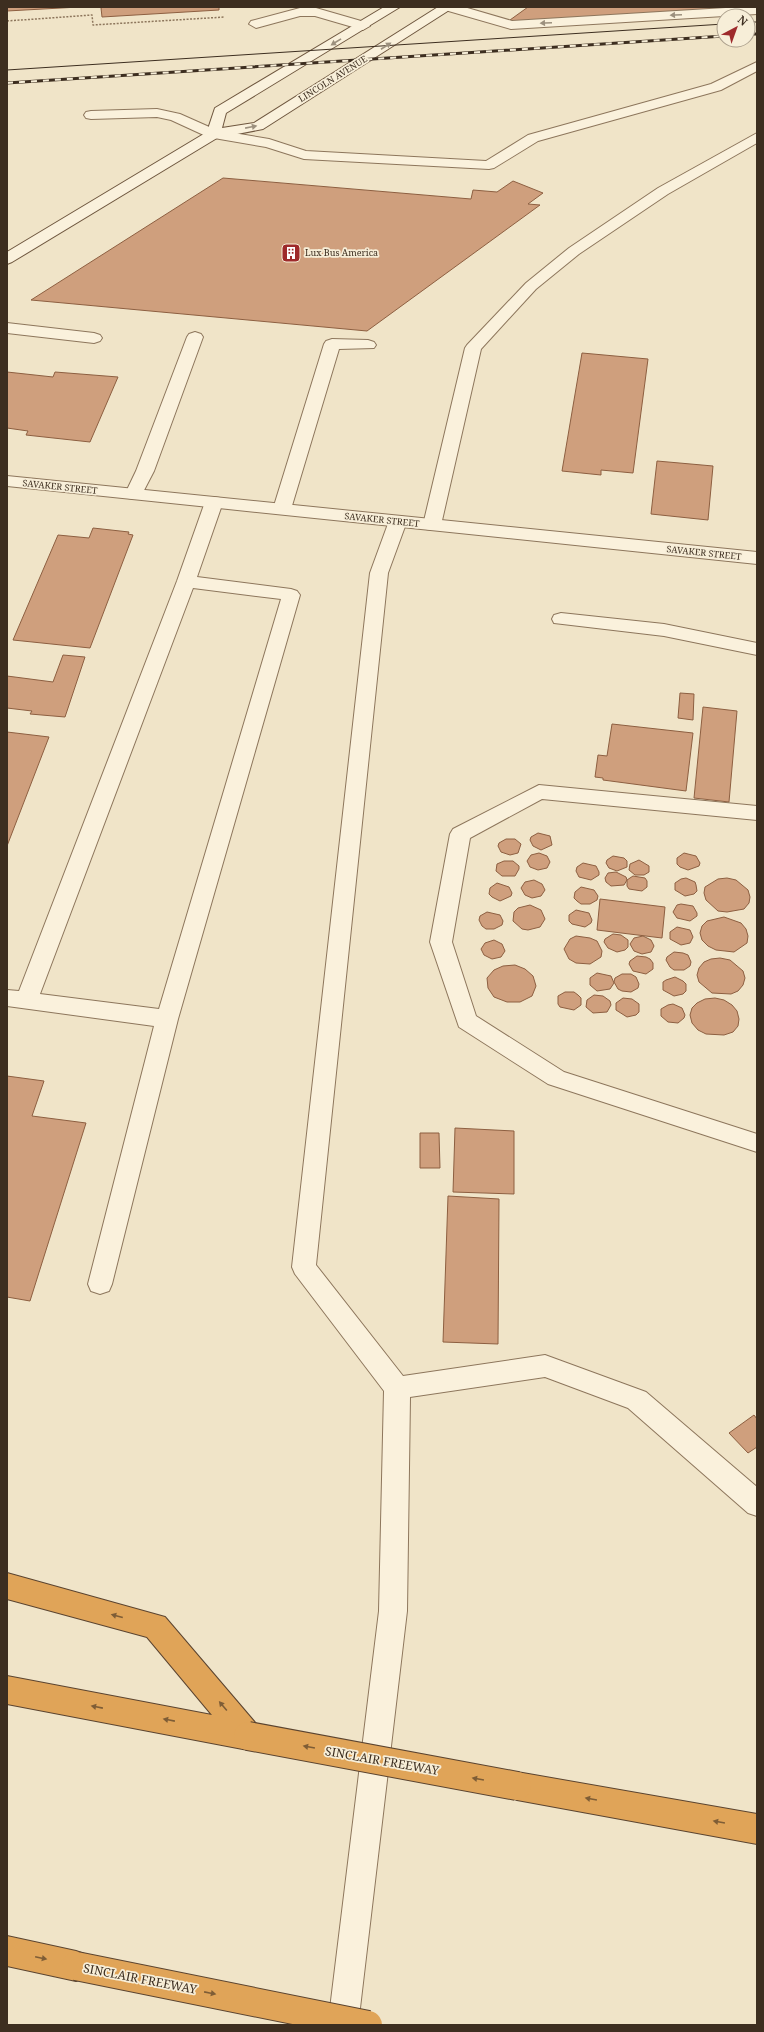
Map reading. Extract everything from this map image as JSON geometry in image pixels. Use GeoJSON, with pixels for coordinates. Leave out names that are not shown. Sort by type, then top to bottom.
{"type":"FeatureCollection","features":[{"type":"Feature","properties":{"kind":"highway"},"geometry":{"type":"LineString","coordinates":[[7,1586],[155,1626],[248,1736]]}},
{"type":"Feature","properties":{"kind":"highway","name":"SINCLAIR FREEWAY"},"geometry":{"type":"LineString","coordinates":[[7,1690],[517,1786],[757,1829]]}},
{"type":"Feature","properties":{"kind":"highway","name":"SINCLAIR FREEWAY"},"geometry":{"type":"LineString","coordinates":[[7,1950],[76,1966],[368,2025]]}},
{"type":"Feature","properties":{"kind":"main road"},"geometry":{"type":"LineString","coordinates":[[213,134],[220,111],[393,7]]}},
{"type":"Feature","properties":{"kind":"main road","name":"LINCOLN AVENUE"},"geometry":{"type":"LineString","coordinates":[[7,259],[213,134],[258,126],[446,7]]}},
{"type":"Feature","properties":{"kind":"main road"},"geometry":{"type":"LineString","coordinates":[[450,7],[510,25],[757,10]]}},
{"type":"Feature","properties":{"kind":"main road"},"geometry":{"type":"LineString","coordinates":[[256,24],[300,12],[316,12],[363,26]]}},
{"type":"Feature","properties":{"kind":"main road"},"geometry":{"type":"LineString","coordinates":[[91,115],[157,113],[175,117],[213,134],[269,143],[304,155],[489,165],[533,138],[716,87],[757,66]]}},
{"type":"Feature","properties":{"kind":"main road"},"geometry":{"type":"LineString","coordinates":[[432,525],[473,348],[531,286],[574,251],[663,191],[757,137]]}},
{"type":"Feature","properties":{"kind":"main road"},"geometry":{"type":"LineString","coordinates":[[7,328],[94,338]]}},
{"type":"Feature","properties":{"kind":"main road"},"geometry":{"type":"LineString","coordinates":[[134,494],[145,471],[195,336]]}},
{"type":"Feature","properties":{"kind":"main road"},"geometry":{"type":"LineString","coordinates":[[282,509],[332,344],[368,345]]}},
{"type":"Feature","properties":{"kind":"main road","name":"SAVAKER STREET"},"geometry":{"type":"LineString","coordinates":[[7,481],[757,558]]}},
{"type":"Feature","properties":{"kind":"main road"},"geometry":{"type":"LineString","coordinates":[[167,1019],[16,999],[186,582],[214,502]]}},
{"type":"Feature","properties":{"kind":"main road"},"geometry":{"type":"LineString","coordinates":[[343,2025],[393,1611],[397,1388],[304,1267],[379,573],[398,521]]}},
{"type":"Feature","properties":{"kind":"main road"},"geometry":{"type":"LineString","coordinates":[[100,1284],[167,1019],[291,595],[186,582]]}},
{"type":"Feature","properties":{"kind":"main road"},"geometry":{"type":"LineString","coordinates":[[560,619],[664,630],[757,649]]}},
{"type":"Feature","properties":{"kind":"main road"},"geometry":{"type":"LineString","coordinates":[[757,813],[539,792],[460,834],[441,942],[467,1021],[556,1078],[757,1143]]}},
{"type":"Feature","properties":{"kind":"main road"},"geometry":{"type":"LineString","coordinates":[[397,1388],[545,1366],[637,1400],[757,1504]]}},
{"type":"Feature","properties":{"kind":"path"},"geometry":{"type":"LineString","coordinates":[[7,21],[92,15],[93,25],[226,17]]}},
{"type":"Feature","properties":{"kind":"building"},"geometry":{"type":"Polygon","coordinates":[[[7,7],[79,7],[7,11],[7,7]]]}},
{"type":"Feature","properties":{"kind":"building"},"geometry":{"type":"Polygon","coordinates":[[[219,7],[219,10],[102,17],[101,8],[219,7]]]}},
{"type":"Feature","properties":{"kind":"building"},"geometry":{"type":"Polygon","coordinates":[[[528,7],[744,7],[517,23],[510,20],[528,7]]]}},
{"type":"Feature","properties":{"kind":"building","name":"Lux Bus America"},"geometry":{"type":"Polygon","coordinates":[[[223,178],[471,199],[473,190],[497,192],[513,181],[543,193],[528,204],[540,205],[367,331],[31,300],[223,178]]]}},
{"type":"Feature","properties":{"kind":"building"},"geometry":{"type":"Polygon","coordinates":[[[582,353],[648,359],[633,473],[601,470],[601,475],[562,471],[582,353]]]}},
{"type":"Feature","properties":{"kind":"building"},"geometry":{"type":"Polygon","coordinates":[[[7,372],[53,377],[55,372],[118,377],[90,442],[26,435],[28,431],[7,428],[7,372]]]}},
{"type":"Feature","properties":{"kind":"building"},"geometry":{"type":"Polygon","coordinates":[[[657,461],[713,466],[708,520],[651,514],[657,461]]]}},
{"type":"Feature","properties":{"kind":"building"},"geometry":{"type":"Polygon","coordinates":[[[93,528],[129,532],[128,534],[133,535],[90,648],[13,640],[58,535],[89,538],[93,528]]]}},
{"type":"Feature","properties":{"kind":"building"},"geometry":{"type":"Polygon","coordinates":[[[63,655],[85,657],[65,717],[30,714],[32,711],[7,708],[7,676],[53,682],[63,655]]]}},
{"type":"Feature","properties":{"kind":"building"},"geometry":{"type":"Polygon","coordinates":[[[680,693],[694,694],[693,720],[678,718],[680,693]]]}},
{"type":"Feature","properties":{"kind":"building"},"geometry":{"type":"Polygon","coordinates":[[[703,707],[737,711],[729,802],[694,798],[703,707]]]}},
{"type":"Feature","properties":{"kind":"building"},"geometry":{"type":"Polygon","coordinates":[[[612,724],[693,733],[686,791],[603,780],[603,778],[595,777],[598,755],[607,756],[612,724]]]}},
{"type":"Feature","properties":{"kind":"building"},"geometry":{"type":"Polygon","coordinates":[[[7,732],[49,737],[7,846],[7,732]]]}},
{"type":"Feature","properties":{"kind":"building"},"geometry":{"type":"Polygon","coordinates":[[[538,833],[550,836],[552,845],[541,850],[533,846],[530,840],[531,837],[538,833]]]}},
{"type":"Feature","properties":{"kind":"building"},"geometry":{"type":"Polygon","coordinates":[[[506,839],[515,839],[521,844],[518,853],[510,855],[501,852],[498,846],[499,843],[506,839]]]}},
{"type":"Feature","properties":{"kind":"building"},"geometry":{"type":"Polygon","coordinates":[[[539,853],[547,856],[550,862],[547,868],[538,870],[530,867],[527,861],[531,855],[539,853]]]}},
{"type":"Feature","properties":{"kind":"building"},"geometry":{"type":"Polygon","coordinates":[[[684,853],[696,856],[700,863],[699,866],[688,870],[680,867],[677,864],[677,858],[684,853]]]}},
{"type":"Feature","properties":{"kind":"building"},"geometry":{"type":"Polygon","coordinates":[[[613,856],[624,858],[627,861],[627,867],[617,871],[609,868],[606,863],[607,860],[613,856]]]}},
{"type":"Feature","properties":{"kind":"building"},"geometry":{"type":"Polygon","coordinates":[[[639,860],[649,866],[649,872],[644,875],[635,875],[629,870],[630,864],[639,860]]]}},
{"type":"Feature","properties":{"kind":"building"},"geometry":{"type":"Polygon","coordinates":[[[504,861],[513,861],[519,866],[515,876],[502,876],[496,871],[497,864],[504,861]]]}},
{"type":"Feature","properties":{"kind":"building"},"geometry":{"type":"Polygon","coordinates":[[[583,863],[596,866],[599,875],[591,880],[579,877],[576,871],[577,867],[583,863]]]}},
{"type":"Feature","properties":{"kind":"building"},"geometry":{"type":"Polygon","coordinates":[[[616,872],[626,877],[627,880],[624,885],[611,886],[606,882],[605,878],[608,873],[616,872]]]}},
{"type":"Feature","properties":{"kind":"building"},"geometry":{"type":"Polygon","coordinates":[[[633,876],[645,878],[647,881],[647,887],[642,891],[629,889],[627,886],[627,880],[633,876]]]}},
{"type":"Feature","properties":{"kind":"building"},"geometry":{"type":"Polygon","coordinates":[[[686,878],[695,882],[697,891],[694,894],[685,896],[675,890],[675,883],[686,878]]]}},
{"type":"Feature","properties":{"kind":"building"},"geometry":{"type":"Polygon","coordinates":[[[727,878],[736,880],[748,890],[750,897],[749,903],[744,909],[727,912],[718,911],[706,900],[704,893],[705,887],[718,879],[727,878]]]}},
{"type":"Feature","properties":{"kind":"building"},"geometry":{"type":"Polygon","coordinates":[[[534,880],[542,884],[545,890],[541,896],[532,898],[525,895],[521,888],[525,882],[534,880]]]}},
{"type":"Feature","properties":{"kind":"building"},"geometry":{"type":"Polygon","coordinates":[[[497,883],[509,887],[512,893],[511,896],[500,901],[492,897],[489,894],[490,888],[497,883]]]}},
{"type":"Feature","properties":{"kind":"building"},"geometry":{"type":"Polygon","coordinates":[[[581,887],[594,890],[598,896],[597,900],[590,904],[581,904],[577,901],[574,898],[575,892],[581,887]]]}},
{"type":"Feature","properties":{"kind":"building"},"geometry":{"type":"Polygon","coordinates":[[[600,899],[665,907],[662,938],[597,930],[600,899]]]}},
{"type":"Feature","properties":{"kind":"building"},"geometry":{"type":"Polygon","coordinates":[[[681,904],[693,906],[697,916],[690,921],[677,918],[673,912],[677,905],[681,904]]]}},
{"type":"Feature","properties":{"kind":"building"},"geometry":{"type":"Polygon","coordinates":[[[530,905],[541,910],[545,919],[540,927],[528,930],[522,929],[513,921],[514,912],[518,908],[530,905]]]}},
{"type":"Feature","properties":{"kind":"building"},"geometry":{"type":"Polygon","coordinates":[[[576,910],[589,913],[592,920],[591,923],[585,927],[572,924],[569,921],[569,915],[576,910]]]}},
{"type":"Feature","properties":{"kind":"building"},"geometry":{"type":"Polygon","coordinates":[[[487,912],[500,915],[503,921],[502,925],[494,929],[486,929],[482,926],[479,920],[480,916],[487,912]]]}},
{"type":"Feature","properties":{"kind":"building"},"geometry":{"type":"Polygon","coordinates":[[[724,917],[741,923],[746,929],[748,936],[747,943],[734,952],[716,950],[708,946],[702,940],[700,933],[702,926],[707,921],[724,917]]]}},
{"type":"Feature","properties":{"kind":"building"},"geometry":{"type":"Polygon","coordinates":[[[677,927],[690,930],[693,937],[690,943],[681,945],[670,939],[670,932],[677,927]]]}},
{"type":"Feature","properties":{"kind":"building"},"geometry":{"type":"Polygon","coordinates":[[[613,934],[621,935],[628,940],[628,947],[625,950],[617,952],[608,948],[604,942],[605,939],[613,934]]]}},
{"type":"Feature","properties":{"kind":"building"},"geometry":{"type":"Polygon","coordinates":[[[576,936],[590,938],[597,941],[602,951],[601,957],[590,964],[576,963],[569,959],[564,949],[570,939],[576,936]]]}},
{"type":"Feature","properties":{"kind":"building"},"geometry":{"type":"Polygon","coordinates":[[[643,936],[651,940],[654,946],[651,952],[642,954],[634,951],[630,944],[634,938],[643,936]]]}},
{"type":"Feature","properties":{"kind":"building"},"geometry":{"type":"Polygon","coordinates":[[[494,940],[502,944],[505,951],[501,957],[492,959],[484,955],[481,949],[485,943],[494,940]]]}},
{"type":"Feature","properties":{"kind":"building"},"geometry":{"type":"Polygon","coordinates":[[[674,952],[688,955],[691,962],[690,966],[684,970],[674,970],[670,967],[666,960],[667,957],[674,952]]]}},
{"type":"Feature","properties":{"kind":"building"},"geometry":{"type":"Polygon","coordinates":[[[637,956],[650,959],[653,963],[653,969],[646,974],[633,971],[629,964],[630,961],[637,956]]]}},
{"type":"Feature","properties":{"kind":"building"},"geometry":{"type":"Polygon","coordinates":[[[720,958],[730,960],[743,971],[745,978],[743,985],[738,991],[731,994],[712,993],[699,982],[697,975],[699,968],[704,962],[711,959],[720,958]]]}},
{"type":"Feature","properties":{"kind":"building"},"geometry":{"type":"Polygon","coordinates":[[[515,965],[525,969],[533,976],[536,986],[532,996],[520,1002],[507,1002],[494,997],[488,988],[487,978],[494,970],[503,966],[515,965]]]}},
{"type":"Feature","properties":{"kind":"building"},"geometry":{"type":"Polygon","coordinates":[[[597,973],[611,976],[614,983],[610,989],[597,991],[590,985],[590,978],[597,973]]]}},
{"type":"Feature","properties":{"kind":"building"},"geometry":{"type":"Polygon","coordinates":[[[622,974],[631,974],[636,977],[639,984],[638,988],[631,992],[618,989],[614,982],[615,978],[622,974]]]}},
{"type":"Feature","properties":{"kind":"building"},"geometry":{"type":"Polygon","coordinates":[[[675,977],[686,984],[686,991],[683,994],[674,996],[663,990],[663,982],[675,977]]]}},
{"type":"Feature","properties":{"kind":"building"},"geometry":{"type":"Polygon","coordinates":[[[565,992],[574,992],[578,995],[581,998],[581,1005],[574,1010],[560,1007],[558,1004],[558,996],[565,992]]]}},
{"type":"Feature","properties":{"kind":"building"},"geometry":{"type":"Polygon","coordinates":[[[594,995],[603,996],[610,1001],[611,1005],[607,1012],[593,1013],[586,1007],[587,1000],[594,995]]]}},
{"type":"Feature","properties":{"kind":"building"},"geometry":{"type":"Polygon","coordinates":[[[623,998],[632,999],[639,1004],[639,1012],[636,1015],[627,1017],[616,1010],[616,1003],[623,998]]]}},
{"type":"Feature","properties":{"kind":"building"},"geometry":{"type":"Polygon","coordinates":[[[715,998],[724,1000],[732,1005],[737,1011],[739,1019],[738,1026],[733,1032],[724,1035],[706,1034],[698,1030],[692,1023],[690,1015],[692,1008],[697,1003],[705,999],[715,998]]]}},
{"type":"Feature","properties":{"kind":"building"},"geometry":{"type":"Polygon","coordinates":[[[673,1004],[682,1008],[685,1015],[684,1018],[678,1023],[668,1022],[661,1016],[661,1009],[673,1004]]]}},
{"type":"Feature","properties":{"kind":"building"},"geometry":{"type":"Polygon","coordinates":[[[7,1076],[44,1081],[32,1116],[86,1123],[30,1301],[7,1297],[7,1076]]]}},
{"type":"Feature","properties":{"kind":"building"},"geometry":{"type":"Polygon","coordinates":[[[455,1128],[514,1131],[514,1194],[453,1192],[455,1128]]]}},
{"type":"Feature","properties":{"kind":"building"},"geometry":{"type":"Polygon","coordinates":[[[420,1133],[439,1133],[440,1168],[420,1168],[420,1133]]]}},
{"type":"Feature","properties":{"kind":"building"},"geometry":{"type":"Polygon","coordinates":[[[448,1196],[499,1199],[498,1344],[443,1342],[448,1196]]]}},
{"type":"Feature","properties":{"kind":"building"},"geometry":{"type":"Polygon","coordinates":[[[754,1415],[757,1419],[757,1447],[748,1453],[729,1433],[754,1415]]]}},
{"type":"Feature","properties":{"kind":"tram line"},"geometry":{"type":"LineString","coordinates":[[7,70],[716,25]]}},
{"type":"Feature","properties":{"kind":"railway"},"geometry":{"type":"LineString","coordinates":[[7,83],[716,37]]}},
{"type":"Feature","properties":{"kind":"place","name":"Lux Bus America"},"geometry":{"type":"Point","coordinates":[291,253]}}]}
